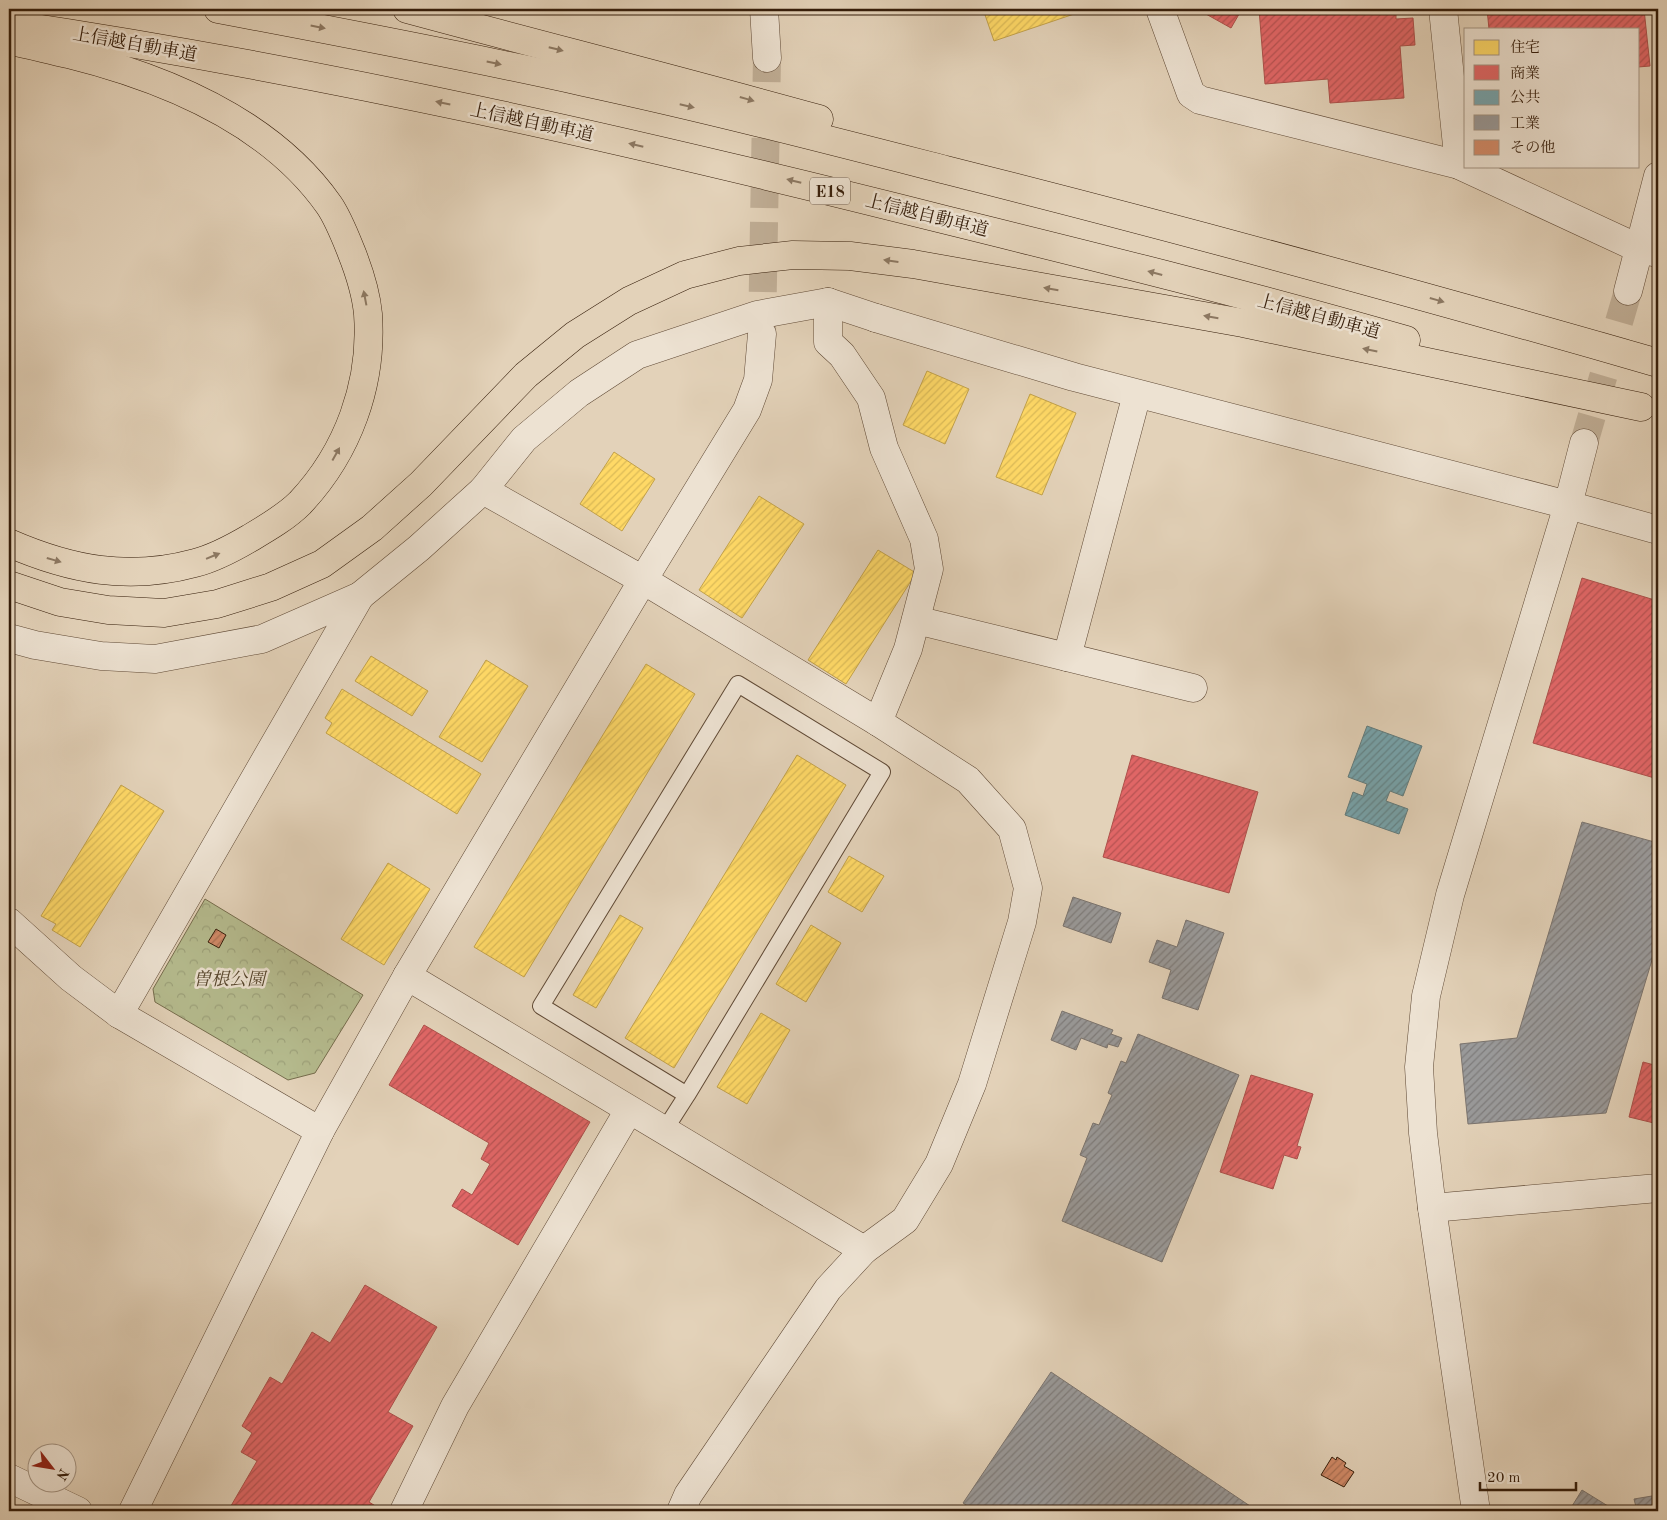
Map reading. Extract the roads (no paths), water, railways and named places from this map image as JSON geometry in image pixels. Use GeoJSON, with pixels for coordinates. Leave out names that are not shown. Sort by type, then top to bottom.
{"type":"FeatureCollection","features":[{"type":"Feature","properties":{"kind":"highway"},"geometry":{"type":"LineString","coordinates":[[218,9],[576,80],[807,135],[1096,208],[1401,289],[1658,363]]}},
{"type":"Feature","properties":{"kind":"highway"},"geometry":{"type":"LineString","coordinates":[[408,9],[512,38],[675,79],[1258,242],[1401,289]]}},
{"type":"Feature","properties":{"kind":"highway","name":"上信越自動車道"},"geometry":{"type":"LineString","coordinates":[[9,24],[109,39],[340,80],[791,181],[1086,255],[1374,331],[1649,410]]}},
{"type":"Feature","properties":{"kind":"highway"},"geometry":{"type":"LineString","coordinates":[[9,41],[102,63],[160,83],[206,104],[246,127],[278,150],[307,177],[330,207],[347,242],[361,277],[368,313],[368,354],[362,393],[348,432],[329,467],[299,504],[265,529],[231,549],[197,563],[163,569],[124,572],[82,568],[38,556],[9,543]]}},
{"type":"Feature","properties":{"kind":"highway"},"geometry":{"type":"LineString","coordinates":[[9,585],[60,602],[108,610],[164,613],[217,604],[271,587],[322,564],[372,528],[421,484],[526,375],[574,334],[629,301],[686,275],[739,261],[792,255],[850,256],[913,264],[1233,321],[1649,410]]}},
{"type":"Feature","properties":{"kind":"street"},"geometry":{"type":"LineString","coordinates":[[764,9],[767,58]]}},
{"type":"Feature","properties":{"kind":"street"},"geometry":{"type":"LineString","coordinates":[[1160,9],[1191,94],[1200,100],[1464,167]]}},
{"type":"Feature","properties":{"kind":"street"},"geometry":{"type":"LineString","coordinates":[[1443,9],[1459,165]]}},
{"type":"Feature","properties":{"kind":"street"},"geometry":{"type":"LineString","coordinates":[[1466,168],[1649,251]]}},
{"type":"Feature","properties":{"kind":"street"},"geometry":{"type":"LineString","coordinates":[[1628,291],[1649,251],[1658,176]]}},
{"type":"Feature","properties":{"kind":"street"},"geometry":{"type":"LineString","coordinates":[[828,302],[828,342],[842,355],[872,398],[884,448],[924,539],[929,569],[908,649],[878,722]]}},
{"type":"Feature","properties":{"kind":"street"},"geometry":{"type":"LineString","coordinates":[[9,638],[35,645],[101,656],[155,659],[262,639],[360,596],[419,548],[483,490],[524,439],[579,393],[637,355],[757,315],[828,302],[1074,377],[1658,530]]}},
{"type":"Feature","properties":{"kind":"street"},"geometry":{"type":"LineString","coordinates":[[133,1511],[320,1130],[407,976],[643,580],[747,410],[758,380],[762,334]]}},
{"type":"Feature","properties":{"kind":"street"},"geometry":{"type":"LineString","coordinates":[[1067,657],[1137,394]]}},
{"type":"Feature","properties":{"kind":"street"},"geometry":{"type":"LineString","coordinates":[[1476,1511],[1432,1208],[1423,1133],[1419,1067],[1426,996],[1450,895],[1568,505],[1584,443]]}},
{"type":"Feature","properties":{"kind":"street"},"geometry":{"type":"LineString","coordinates":[[483,490],[643,580],[878,722],[968,780],[1012,829],[1028,888],[1022,922],[984,1048],[972,1084],[939,1164],[905,1220],[864,1250],[828,1289],[688,1495],[681,1511]]}},
{"type":"Feature","properties":{"kind":"street"},"geometry":{"type":"LineString","coordinates":[[119,1014],[360,596]]}},
{"type":"Feature","properties":{"kind":"street"},"geometry":{"type":"LineString","coordinates":[[916,620],[1193,688]]}},
{"type":"Feature","properties":{"kind":"street"},"geometry":{"type":"LineString","coordinates":[[9,922],[71,978],[119,1014],[320,1130]]}},
{"type":"Feature","properties":{"kind":"street"},"geometry":{"type":"LineString","coordinates":[[407,976],[864,1250]]}},
{"type":"Feature","properties":{"kind":"street"},"geometry":{"type":"LineString","coordinates":[[404,1511],[455,1406],[629,1110]]}},
{"type":"Feature","properties":{"kind":"street"},"geometry":{"type":"LineString","coordinates":[[1432,1208],[1658,1188]]}},
{"type":"Feature","properties":{"kind":"street"},"geometry":{"type":"LineString","coordinates":[[9,1478],[78,1511]]}},
{"type":"Feature","properties":{"kind":"lane"},"geometry":{"type":"LineString","coordinates":[[664,1131],[687,1095],[882,772],[738,684],[541,1006],[687,1095]]}},
{"type":"Feature","properties":{"kind":"tunnel"},"geometry":{"type":"LineString","coordinates":[[762,334],[767,58]]}},
{"type":"Feature","properties":{"kind":"tunnel"},"geometry":{"type":"LineString","coordinates":[[1584,443],[1628,291]]}},
{"type":"Feature","properties":{"kind":"park label","name":"曽根公園"},"geometry":{"type":"Point","coordinates":[229,979]}}]}
